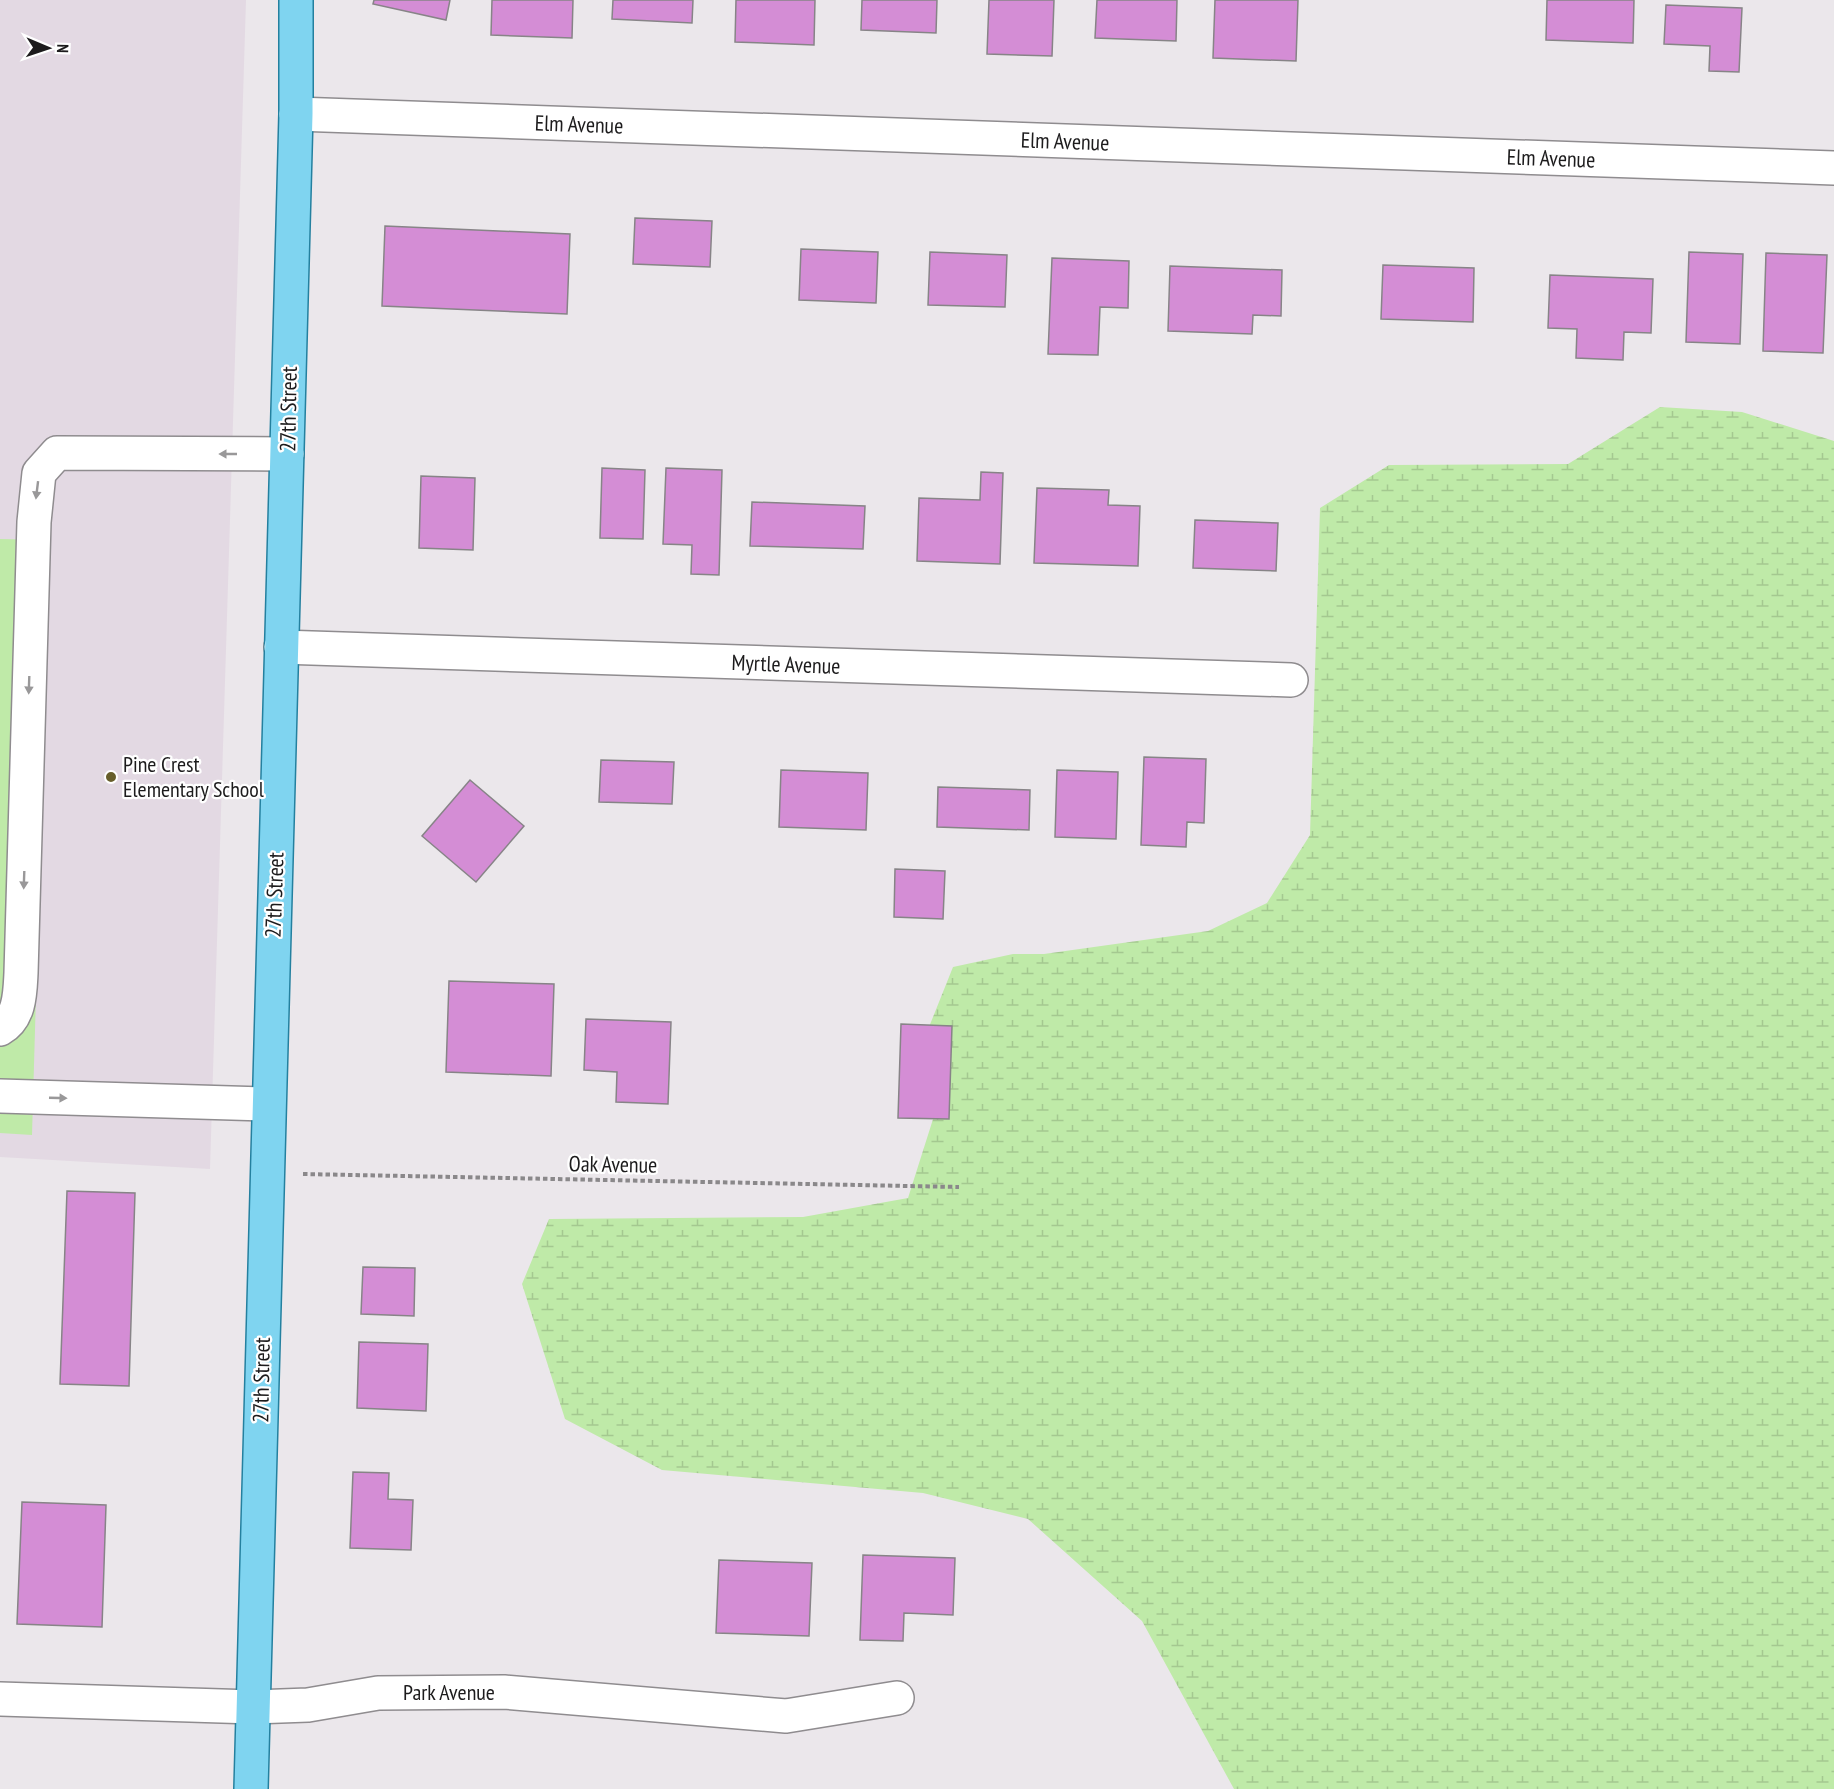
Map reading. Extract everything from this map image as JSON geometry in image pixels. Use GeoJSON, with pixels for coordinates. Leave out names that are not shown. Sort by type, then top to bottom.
{"type":"FeatureCollection","features":[{"type":"Feature","properties":{"kind":"main road","name":"27th Street"},"geometry":{"type":"LineString","coordinates":[[251,1789],[296,114],[296,0]]}},
{"type":"Feature","properties":{"kind":"street","name":"Elm Avenue"},"geometry":{"type":"LineString","coordinates":[[296,114],[1834,168]]}},
{"type":"Feature","properties":{"kind":"street"},"geometry":{"type":"LineString","coordinates":[[0,1029],[4,1027],[18,1006],[21,973],[34,515],[39,473],[57,453],[287,454]]}},
{"type":"Feature","properties":{"kind":"street","name":"Myrtle Avenue"},"geometry":{"type":"LineString","coordinates":[[281,647],[1292,680]]}},
{"type":"Feature","properties":{"kind":"street"},"geometry":{"type":"LineString","coordinates":[[0,1096],[268,1104]]}},
{"type":"Feature","properties":{"kind":"street","name":"Park Avenue"},"geometry":{"type":"LineString","coordinates":[[0,1700],[253,1707],[308,1705],[378,1693],[504,1692],[786,1716],[897,1698]]}},
{"type":"Feature","properties":{"kind":"path","name":"Oak Avenue"},"geometry":{"type":"LineString","coordinates":[[266,1173],[959,1187]]}},
{"type":"Feature","properties":{"kind":"shaded area","name":"Pine Crest Elementary School"},"geometry":{"type":"Polygon","coordinates":[[[0,0],[246,0],[210,1169],[0,1157],[0,0]]]}},
{"type":"Feature","properties":{"kind":"green space"},"geometry":{"type":"Polygon","coordinates":[[[1660,407],[1742,412],[1834,441],[1834,1789],[1234,1789],[1142,1621],[1028,1519],[923,1493],[662,1470],[565,1419],[522,1284],[549,1219],[803,1217],[908,1198],[934,1116],[929,1027],[953,967],[1013,954],[1044,954],[1208,931],[1267,903],[1310,835],[1320,508],[1389,465],[1568,464],[1660,407]]]}},
{"type":"Feature","properties":{"kind":"green space"},"geometry":{"type":"Polygon","coordinates":[[[0,539],[49,540],[32,1135],[0,1133],[0,539]]]}},
{"type":"Feature","properties":{"kind":"building"},"geometry":{"type":"Polygon","coordinates":[[[374,0],[450,0],[446,20],[373,4],[374,0]]]}},
{"type":"Feature","properties":{"kind":"building"},"geometry":{"type":"Polygon","coordinates":[[[492,0],[573,0],[572,38],[491,35],[492,0]]]}},
{"type":"Feature","properties":{"kind":"building"},"geometry":{"type":"Polygon","coordinates":[[[613,0],[693,0],[692,23],[612,19],[613,0]]]}},
{"type":"Feature","properties":{"kind":"building"},"geometry":{"type":"Polygon","coordinates":[[[736,0],[815,0],[814,45],[735,42],[736,0]]]}},
{"type":"Feature","properties":{"kind":"building"},"geometry":{"type":"Polygon","coordinates":[[[862,0],[937,0],[936,33],[861,30],[862,0]]]}},
{"type":"Feature","properties":{"kind":"building"},"geometry":{"type":"Polygon","coordinates":[[[989,0],[1054,0],[1052,56],[987,54],[989,0]]]}},
{"type":"Feature","properties":{"kind":"building"},"geometry":{"type":"Polygon","coordinates":[[[1097,0],[1177,0],[1176,41],[1095,38],[1097,0]]]}},
{"type":"Feature","properties":{"kind":"building"},"geometry":{"type":"Polygon","coordinates":[[[1215,0],[1298,0],[1296,61],[1213,58],[1215,0]]]}},
{"type":"Feature","properties":{"kind":"building"},"geometry":{"type":"Polygon","coordinates":[[[1547,0],[1634,0],[1633,43],[1546,40],[1547,0]]]}},
{"type":"Feature","properties":{"kind":"building"},"geometry":{"type":"Polygon","coordinates":[[[1666,5],[1742,8],[1739,72],[1709,71],[1710,46],[1664,44],[1666,5]]]}},
{"type":"Feature","properties":{"kind":"building"},"geometry":{"type":"Polygon","coordinates":[[[635,218],[712,221],[710,267],[633,264],[635,218]]]}},
{"type":"Feature","properties":{"kind":"building"},"geometry":{"type":"Polygon","coordinates":[[[385,226],[570,234],[567,314],[382,306],[385,226]]]}},
{"type":"Feature","properties":{"kind":"building"},"geometry":{"type":"Polygon","coordinates":[[[801,249],[878,252],[876,303],[799,300],[801,249]]]}},
{"type":"Feature","properties":{"kind":"building"},"geometry":{"type":"Polygon","coordinates":[[[930,252],[1007,255],[1005,307],[928,305],[930,252]]]}},
{"type":"Feature","properties":{"kind":"building"},"geometry":{"type":"Polygon","coordinates":[[[1689,252],[1743,254],[1740,344],[1686,342],[1689,252]]]}},
{"type":"Feature","properties":{"kind":"building"},"geometry":{"type":"Polygon","coordinates":[[[1766,253],[1827,255],[1823,353],[1763,351],[1766,253]]]}},
{"type":"Feature","properties":{"kind":"building"},"geometry":{"type":"Polygon","coordinates":[[[1052,258],[1129,261],[1128,308],[1100,307],[1098,355],[1048,354],[1052,258]]]}},
{"type":"Feature","properties":{"kind":"building"},"geometry":{"type":"Polygon","coordinates":[[[1383,265],[1474,268],[1473,322],[1381,319],[1383,265]]]}},
{"type":"Feature","properties":{"kind":"building"},"geometry":{"type":"Polygon","coordinates":[[[1170,266],[1282,270],[1281,316],[1253,315],[1252,334],[1168,331],[1170,266]]]}},
{"type":"Feature","properties":{"kind":"building"},"geometry":{"type":"Polygon","coordinates":[[[1550,275],[1653,279],[1651,333],[1624,332],[1623,360],[1576,358],[1577,329],[1548,328],[1550,275]]]}},
{"type":"Feature","properties":{"kind":"building"},"geometry":{"type":"Polygon","coordinates":[[[602,468],[645,470],[643,539],[600,538],[602,468]]]}},
{"type":"Feature","properties":{"kind":"building"},"geometry":{"type":"Polygon","coordinates":[[[666,468],[722,470],[719,575],[691,574],[692,545],[663,544],[666,468]]]}},
{"type":"Feature","properties":{"kind":"building"},"geometry":{"type":"Polygon","coordinates":[[[981,472],[1003,473],[1000,564],[917,561],[919,498],[980,500],[981,472]]]}},
{"type":"Feature","properties":{"kind":"building"},"geometry":{"type":"Polygon","coordinates":[[[421,476],[475,478],[473,550],[419,548],[421,476]]]}},
{"type":"Feature","properties":{"kind":"building"},"geometry":{"type":"Polygon","coordinates":[[[1037,488],[1109,490],[1108,505],[1140,506],[1138,566],[1034,563],[1037,488]]]}},
{"type":"Feature","properties":{"kind":"building"},"geometry":{"type":"Polygon","coordinates":[[[752,502],[865,506],[863,549],[750,546],[752,502]]]}},
{"type":"Feature","properties":{"kind":"building"},"geometry":{"type":"Polygon","coordinates":[[[1195,520],[1278,523],[1276,571],[1193,568],[1195,520]]]}},
{"type":"Feature","properties":{"kind":"building"},"geometry":{"type":"Polygon","coordinates":[[[1144,757],[1206,759],[1204,823],[1187,822],[1186,847],[1141,845],[1144,757]]]}},
{"type":"Feature","properties":{"kind":"building"},"geometry":{"type":"Polygon","coordinates":[[[601,760],[674,762],[672,804],[599,802],[601,760]]]}},
{"type":"Feature","properties":{"kind":"building"},"geometry":{"type":"Polygon","coordinates":[[[781,770],[868,773],[866,830],[779,827],[781,770]]]}},
{"type":"Feature","properties":{"kind":"building"},"geometry":{"type":"Polygon","coordinates":[[[1057,770],[1118,772],[1116,839],[1055,837],[1057,770]]]}},
{"type":"Feature","properties":{"kind":"building"},"geometry":{"type":"Polygon","coordinates":[[[470,780],[524,826],[476,882],[422,836],[470,780]]]}},
{"type":"Feature","properties":{"kind":"building"},"geometry":{"type":"Polygon","coordinates":[[[938,787],[1030,790],[1029,830],[937,827],[938,787]]]}},
{"type":"Feature","properties":{"kind":"building"},"geometry":{"type":"Polygon","coordinates":[[[895,869],[945,871],[943,919],[894,917],[895,869]]]}},
{"type":"Feature","properties":{"kind":"building"},"geometry":{"type":"Polygon","coordinates":[[[449,981],[554,984],[551,1076],[446,1072],[449,981]]]}},
{"type":"Feature","properties":{"kind":"building"},"geometry":{"type":"Polygon","coordinates":[[[586,1019],[671,1022],[668,1104],[616,1102],[617,1072],[584,1070],[586,1019]]]}},
{"type":"Feature","properties":{"kind":"building"},"geometry":{"type":"Polygon","coordinates":[[[901,1024],[952,1026],[949,1119],[898,1118],[901,1024]]]}},
{"type":"Feature","properties":{"kind":"building"},"geometry":{"type":"Polygon","coordinates":[[[67,1191],[135,1193],[129,1386],[60,1384],[67,1191]]]}},
{"type":"Feature","properties":{"kind":"building"},"geometry":{"type":"Polygon","coordinates":[[[363,1267],[415,1268],[414,1316],[361,1314],[363,1267]]]}},
{"type":"Feature","properties":{"kind":"building"},"geometry":{"type":"Polygon","coordinates":[[[359,1342],[428,1344],[426,1411],[357,1408],[359,1342]]]}},
{"type":"Feature","properties":{"kind":"building"},"geometry":{"type":"Polygon","coordinates":[[[353,1472],[389,1473],[388,1499],[413,1500],[411,1550],[350,1548],[353,1472]]]}},
{"type":"Feature","properties":{"kind":"building"},"geometry":{"type":"Polygon","coordinates":[[[22,1502],[106,1505],[102,1627],[17,1624],[22,1502]]]}},
{"type":"Feature","properties":{"kind":"building"},"geometry":{"type":"Polygon","coordinates":[[[863,1555],[955,1558],[953,1615],[904,1613],[903,1641],[860,1640],[863,1555]]]}},
{"type":"Feature","properties":{"kind":"building"},"geometry":{"type":"Polygon","coordinates":[[[719,1560],[812,1563],[809,1636],[716,1633],[719,1560]]]}},
{"type":"Feature","properties":{"kind":"place","name":"Pine Crest Elementary School"},"geometry":{"type":"Point","coordinates":[111,777]}}]}
